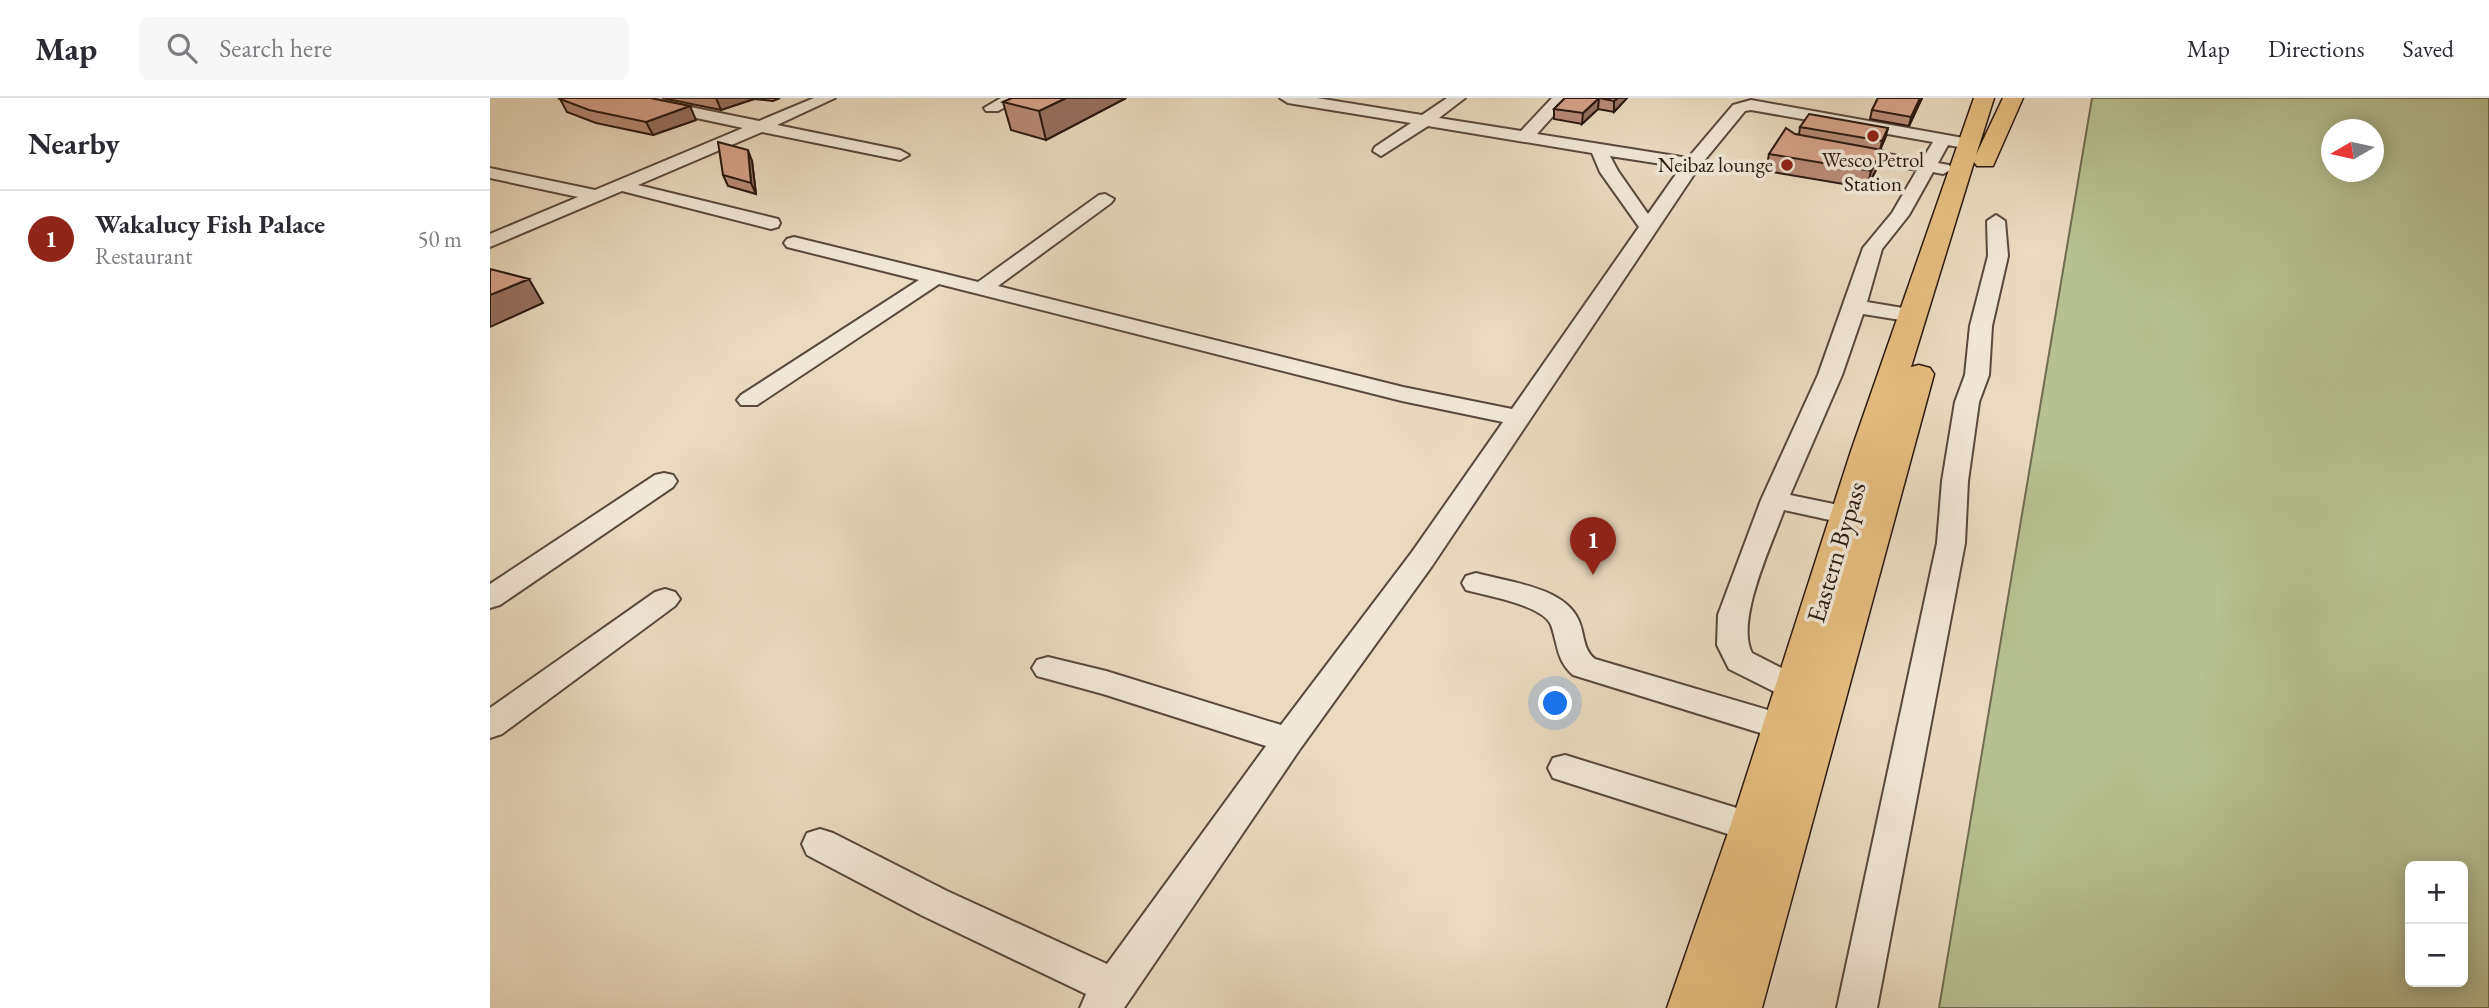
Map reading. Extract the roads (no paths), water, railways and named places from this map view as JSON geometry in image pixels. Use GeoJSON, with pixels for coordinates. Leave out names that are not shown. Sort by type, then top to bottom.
{"type":"FeatureCollection","features":[{"type":"Feature","properties":{"kind":"main road","name":"Eastern Bypass"},"geometry":{"type":"LineString","coordinates":[[1694,1008],[1753,827],[1794,688],[1845,576],[1848,515],[1913,316],[1950,155],[1984,98]]}},
{"type":"Feature","properties":{"kind":"main road","name":"Eastern Bypass"},"geometry":{"type":"LineString","coordinates":[[1735,1008],[1845,576],[1977,181],[2013,98]]}},
{"type":"Feature","properties":{"kind":"street"},"geometry":{"type":"LineString","coordinates":[[763,128],[827,98]]}},
{"type":"Feature","properties":{"kind":"street"},"geometry":{"type":"LineString","coordinates":[[490,241],[838,98]]}},
{"type":"Feature","properties":{"kind":"street"},"geometry":{"type":"LineString","coordinates":[[992,108],[1013,98]]}},
{"type":"Feature","properties":{"kind":"street"},"geometry":{"type":"LineString","coordinates":[[1288,98],[1337,102],[1424,120],[1692,164]]}},
{"type":"Feature","properties":{"kind":"street"},"geometry":{"type":"LineString","coordinates":[[1381,152],[1457,98]]}},
{"type":"Feature","properties":{"kind":"street"},"geometry":{"type":"LineString","coordinates":[[1526,136],[1561,98]]}},
{"type":"Feature","properties":{"kind":"street"},"geometry":{"type":"LineString","coordinates":[[636,100],[900,155]]}},
{"type":"Feature","properties":{"kind":"street"},"geometry":{"type":"LineString","coordinates":[[820,844],[1107,998],[1287,740],[1422,559],[1692,164],[1739,108],[1751,105],[1950,155]]}},
{"type":"Feature","properties":{"kind":"street"},"geometry":{"type":"LineString","coordinates":[[1820,148],[1950,155]]}},
{"type":"Feature","properties":{"kind":"street"},"geometry":{"type":"LineString","coordinates":[[1600,150],[1609,172],[1649,228]]}},
{"type":"Feature","properties":{"kind":"street"},"geometry":{"type":"LineString","coordinates":[[1794,688],[1740,661],[1732,645],[1733,615],[1773,500],[1830,375],[1873,248],[1950,155]]}},
{"type":"Feature","properties":{"kind":"street"},"geometry":{"type":"LineString","coordinates":[[490,173],[598,196]]}},
{"type":"Feature","properties":{"kind":"street"},"geometry":{"type":"LineString","coordinates":[[622,186],[771,223]]}},
{"type":"Feature","properties":{"kind":"street"},"geometry":{"type":"LineString","coordinates":[[981,289],[1105,200]]}},
{"type":"Feature","properties":{"kind":"street"},"geometry":{"type":"LineString","coordinates":[[1857,1008],[1951,543],[1955,481],[1967,402],[1977,375],[1981,326],[1998,256],[1996,221]]}},
{"type":"Feature","properties":{"kind":"street"},"geometry":{"type":"LineString","coordinates":[[794,243],[1402,394],[1518,418]]}},
{"type":"Feature","properties":{"kind":"street"},"geometry":{"type":"LineString","coordinates":[[749,400],[935,278]]}},
{"type":"Feature","properties":{"kind":"street"},"geometry":{"type":"LineString","coordinates":[[1855,306],[1913,316]]}},
{"type":"Feature","properties":{"kind":"street"},"geometry":{"type":"LineString","coordinates":[[490,598],[664,481]]}},
{"type":"Feature","properties":{"kind":"street"},"geometry":{"type":"LineString","coordinates":[[1773,500],[1848,515]]}},
{"type":"Feature","properties":{"kind":"street"},"geometry":{"type":"LineString","coordinates":[[1476,583],[1547,603],[1557,609],[1568,627],[1572,655],[1576,662],[1584,667],[1783,727]]}},
{"type":"Feature","properties":{"kind":"street"},"geometry":{"type":"LineString","coordinates":[[490,725],[665,600]]}},
{"type":"Feature","properties":{"kind":"street"},"geometry":{"type":"LineString","coordinates":[[1048,668],[1106,683],[1287,740]]}},
{"type":"Feature","properties":{"kind":"street"},"geometry":{"type":"LineString","coordinates":[[1564,768],[1753,827]]}},
{"type":"Feature","properties":{"kind":"place","name":"Wesco Petrol Station"},"geometry":{"type":"Point","coordinates":[1873,136]}},
{"type":"Feature","properties":{"kind":"place","name":"Neibaz lounge"},"geometry":{"type":"Point","coordinates":[1787,165]}},
{"type":"Feature","properties":{"kind":"place","name":"Wakalucy Fish Palace"},"geometry":{"type":"Point","coordinates":[1593,575]}}]}
